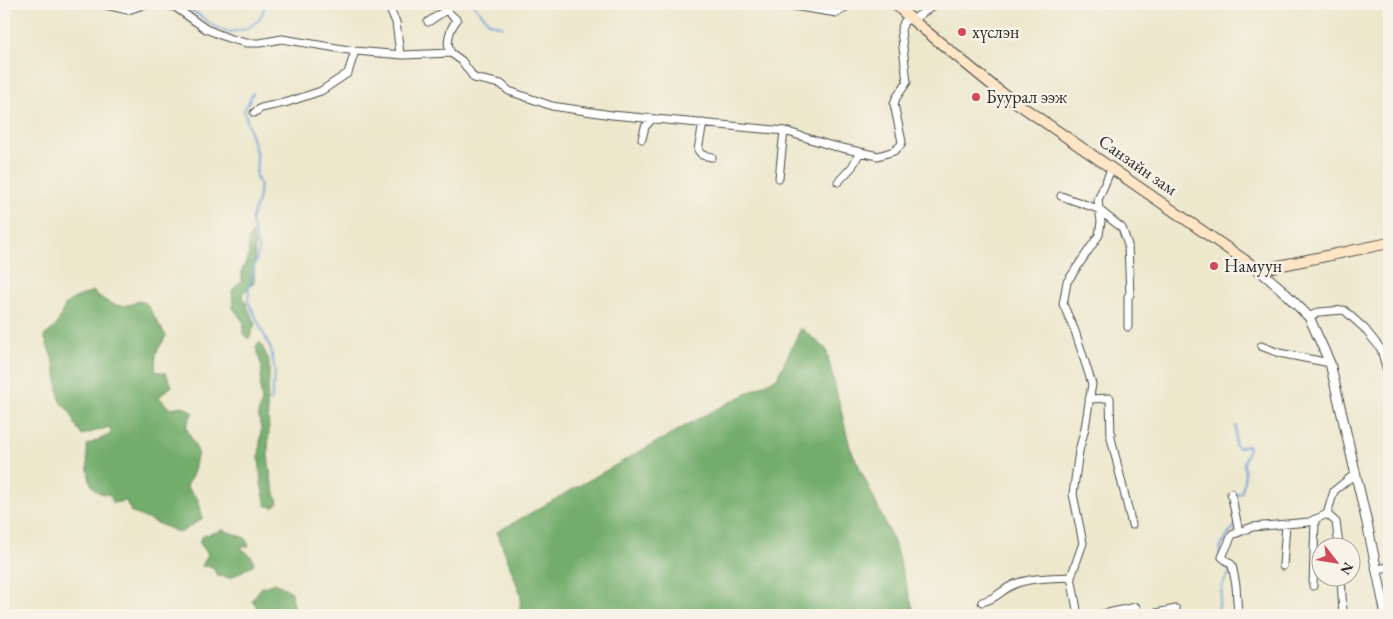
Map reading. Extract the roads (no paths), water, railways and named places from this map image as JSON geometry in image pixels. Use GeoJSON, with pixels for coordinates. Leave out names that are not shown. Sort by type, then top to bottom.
{"type":"FeatureCollection","features":[{"type":"Feature","properties":{"kind":"main road","name":"Санзайн зам"},"geometry":{"type":"LineString","coordinates":[[895,4],[998,90],[1259,270]]}},
{"type":"Feature","properties":{"kind":"main road"},"geometry":{"type":"LineString","coordinates":[[1259,270],[1389,243]]}},
{"type":"Feature","properties":{"kind":"street"},"geometry":{"type":"LineString","coordinates":[[101,4],[128,10],[146,4]]}},
{"type":"Feature","properties":{"kind":"street"},"geometry":{"type":"LineString","coordinates":[[161,4],[175,7],[206,29],[246,43],[282,40],[355,51],[400,54],[451,53]]}},
{"type":"Feature","properties":{"kind":"street"},"geometry":{"type":"LineString","coordinates":[[387,4],[396,22],[400,54]]}},
{"type":"Feature","properties":{"kind":"street"},"geometry":{"type":"LineString","coordinates":[[780,4],[837,13],[850,4]]}},
{"type":"Feature","properties":{"kind":"street"},"geometry":{"type":"LineString","coordinates":[[428,22],[447,7],[457,20],[451,26],[448,48],[451,53],[462,61],[474,78],[501,84],[509,91],[552,106],[612,116],[784,131],[829,145],[878,156],[894,151],[902,142],[894,104],[907,82],[901,30],[904,22],[936,4]]}},
{"type":"Feature","properties":{"kind":"street"},"geometry":{"type":"LineString","coordinates":[[254,113],[261,108],[321,91],[348,74],[355,51]]}},
{"type":"Feature","properties":{"kind":"street"},"geometry":{"type":"LineString","coordinates":[[642,139],[645,128],[652,119]]}},
{"type":"Feature","properties":{"kind":"street"},"geometry":{"type":"LineString","coordinates":[[703,123],[698,150],[702,155],[712,157]]}},
{"type":"Feature","properties":{"kind":"street"},"geometry":{"type":"LineString","coordinates":[[779,178],[784,131]]}},
{"type":"Feature","properties":{"kind":"street"},"geometry":{"type":"LineString","coordinates":[[838,182],[852,167],[860,152]]}},
{"type":"Feature","properties":{"kind":"street"},"geometry":{"type":"LineString","coordinates":[[1078,615],[1071,577],[1083,543],[1074,494],[1079,451],[1085,428],[1092,384],[1064,304],[1067,282],[1099,235],[1101,222],[1098,200],[1112,167]]}},
{"type":"Feature","properties":{"kind":"street"},"geometry":{"type":"LineString","coordinates":[[1061,196],[1098,209],[1122,228],[1128,245],[1130,295],[1128,296],[1128,327]]}},
{"type":"Feature","properties":{"kind":"street"},"geometry":{"type":"LineString","coordinates":[[1259,270],[1309,317],[1330,363],[1356,473],[1386,615]]}},
{"type":"Feature","properties":{"kind":"street"},"geometry":{"type":"LineString","coordinates":[[1309,317],[1319,312],[1344,310],[1364,328],[1381,349],[1389,378]]}},
{"type":"Feature","properties":{"kind":"street"},"geometry":{"type":"LineString","coordinates":[[1262,346],[1280,353],[1330,363]]}},
{"type":"Feature","properties":{"kind":"street"},"geometry":{"type":"LineString","coordinates":[[1090,400],[1110,398],[1111,438],[1132,525]]}},
{"type":"Feature","properties":{"kind":"street"},"geometry":{"type":"LineString","coordinates":[[1238,615],[1232,565],[1222,556],[1232,535],[1252,527],[1309,522],[1327,514],[1334,491],[1356,473]]}},
{"type":"Feature","properties":{"kind":"street"},"geometry":{"type":"LineString","coordinates":[[1231,493],[1239,532]]}},
{"type":"Feature","properties":{"kind":"street"},"geometry":{"type":"LineString","coordinates":[[1327,514],[1336,522],[1337,536]]}},
{"type":"Feature","properties":{"kind":"street"},"geometry":{"type":"LineString","coordinates":[[1315,536],[1316,519]]}},
{"type":"Feature","properties":{"kind":"street"},"geometry":{"type":"LineString","coordinates":[[1283,566],[1286,524]]}},
{"type":"Feature","properties":{"kind":"street"},"geometry":{"type":"LineString","coordinates":[[1377,570],[1389,567]]}},
{"type":"Feature","properties":{"kind":"street"},"geometry":{"type":"LineString","coordinates":[[982,602],[995,598],[1010,587],[1021,583],[1071,577]]}},
{"type":"Feature","properties":{"kind":"street"},"geometry":{"type":"LineString","coordinates":[[1342,586],[1343,615]]}},
{"type":"Feature","properties":{"kind":"street"},"geometry":{"type":"LineString","coordinates":[[1098,615],[1136,607],[1138,615]]}},
{"type":"Feature","properties":{"kind":"street"},"geometry":{"type":"LineString","coordinates":[[1147,615],[1176,609],[1178,615]]}},
{"type":"Feature","properties":{"kind":"waterway"},"geometry":{"type":"LineString","coordinates":[[179,4],[215,27],[230,32],[246,29],[259,20],[266,4]]}},
{"type":"Feature","properties":{"kind":"waterway"},"geometry":{"type":"LineString","coordinates":[[473,4],[490,23],[503,27]]}},
{"type":"Feature","properties":{"kind":"waterway"},"geometry":{"type":"LineString","coordinates":[[253,93],[244,110],[256,152],[256,176],[260,185],[258,201],[251,220],[259,250],[249,287],[248,301],[271,349],[275,372],[271,402]]}},
{"type":"Feature","properties":{"kind":"waterway"},"geometry":{"type":"LineString","coordinates":[[1236,426],[1235,445],[1238,448],[1247,445],[1249,447],[1244,462],[1245,480],[1241,493],[1236,494],[1237,505]]}},
{"type":"Feature","properties":{"kind":"waterway"},"geometry":{"type":"LineString","coordinates":[[1219,557],[1222,544],[1235,526]]}},
{"type":"Feature","properties":{"kind":"waterway"},"geometry":{"type":"LineString","coordinates":[[1217,615],[1223,583],[1230,573],[1223,562]]}},
{"type":"Feature","properties":{"kind":"place","name":"хүслэн"},"geometry":{"type":"Point","coordinates":[962,32]}},
{"type":"Feature","properties":{"kind":"place","name":"Буурал ээж"},"geometry":{"type":"Point","coordinates":[976,97]}},
{"type":"Feature","properties":{"kind":"place","name":"Намуун"},"geometry":{"type":"Point","coordinates":[1214,266]}}]}
